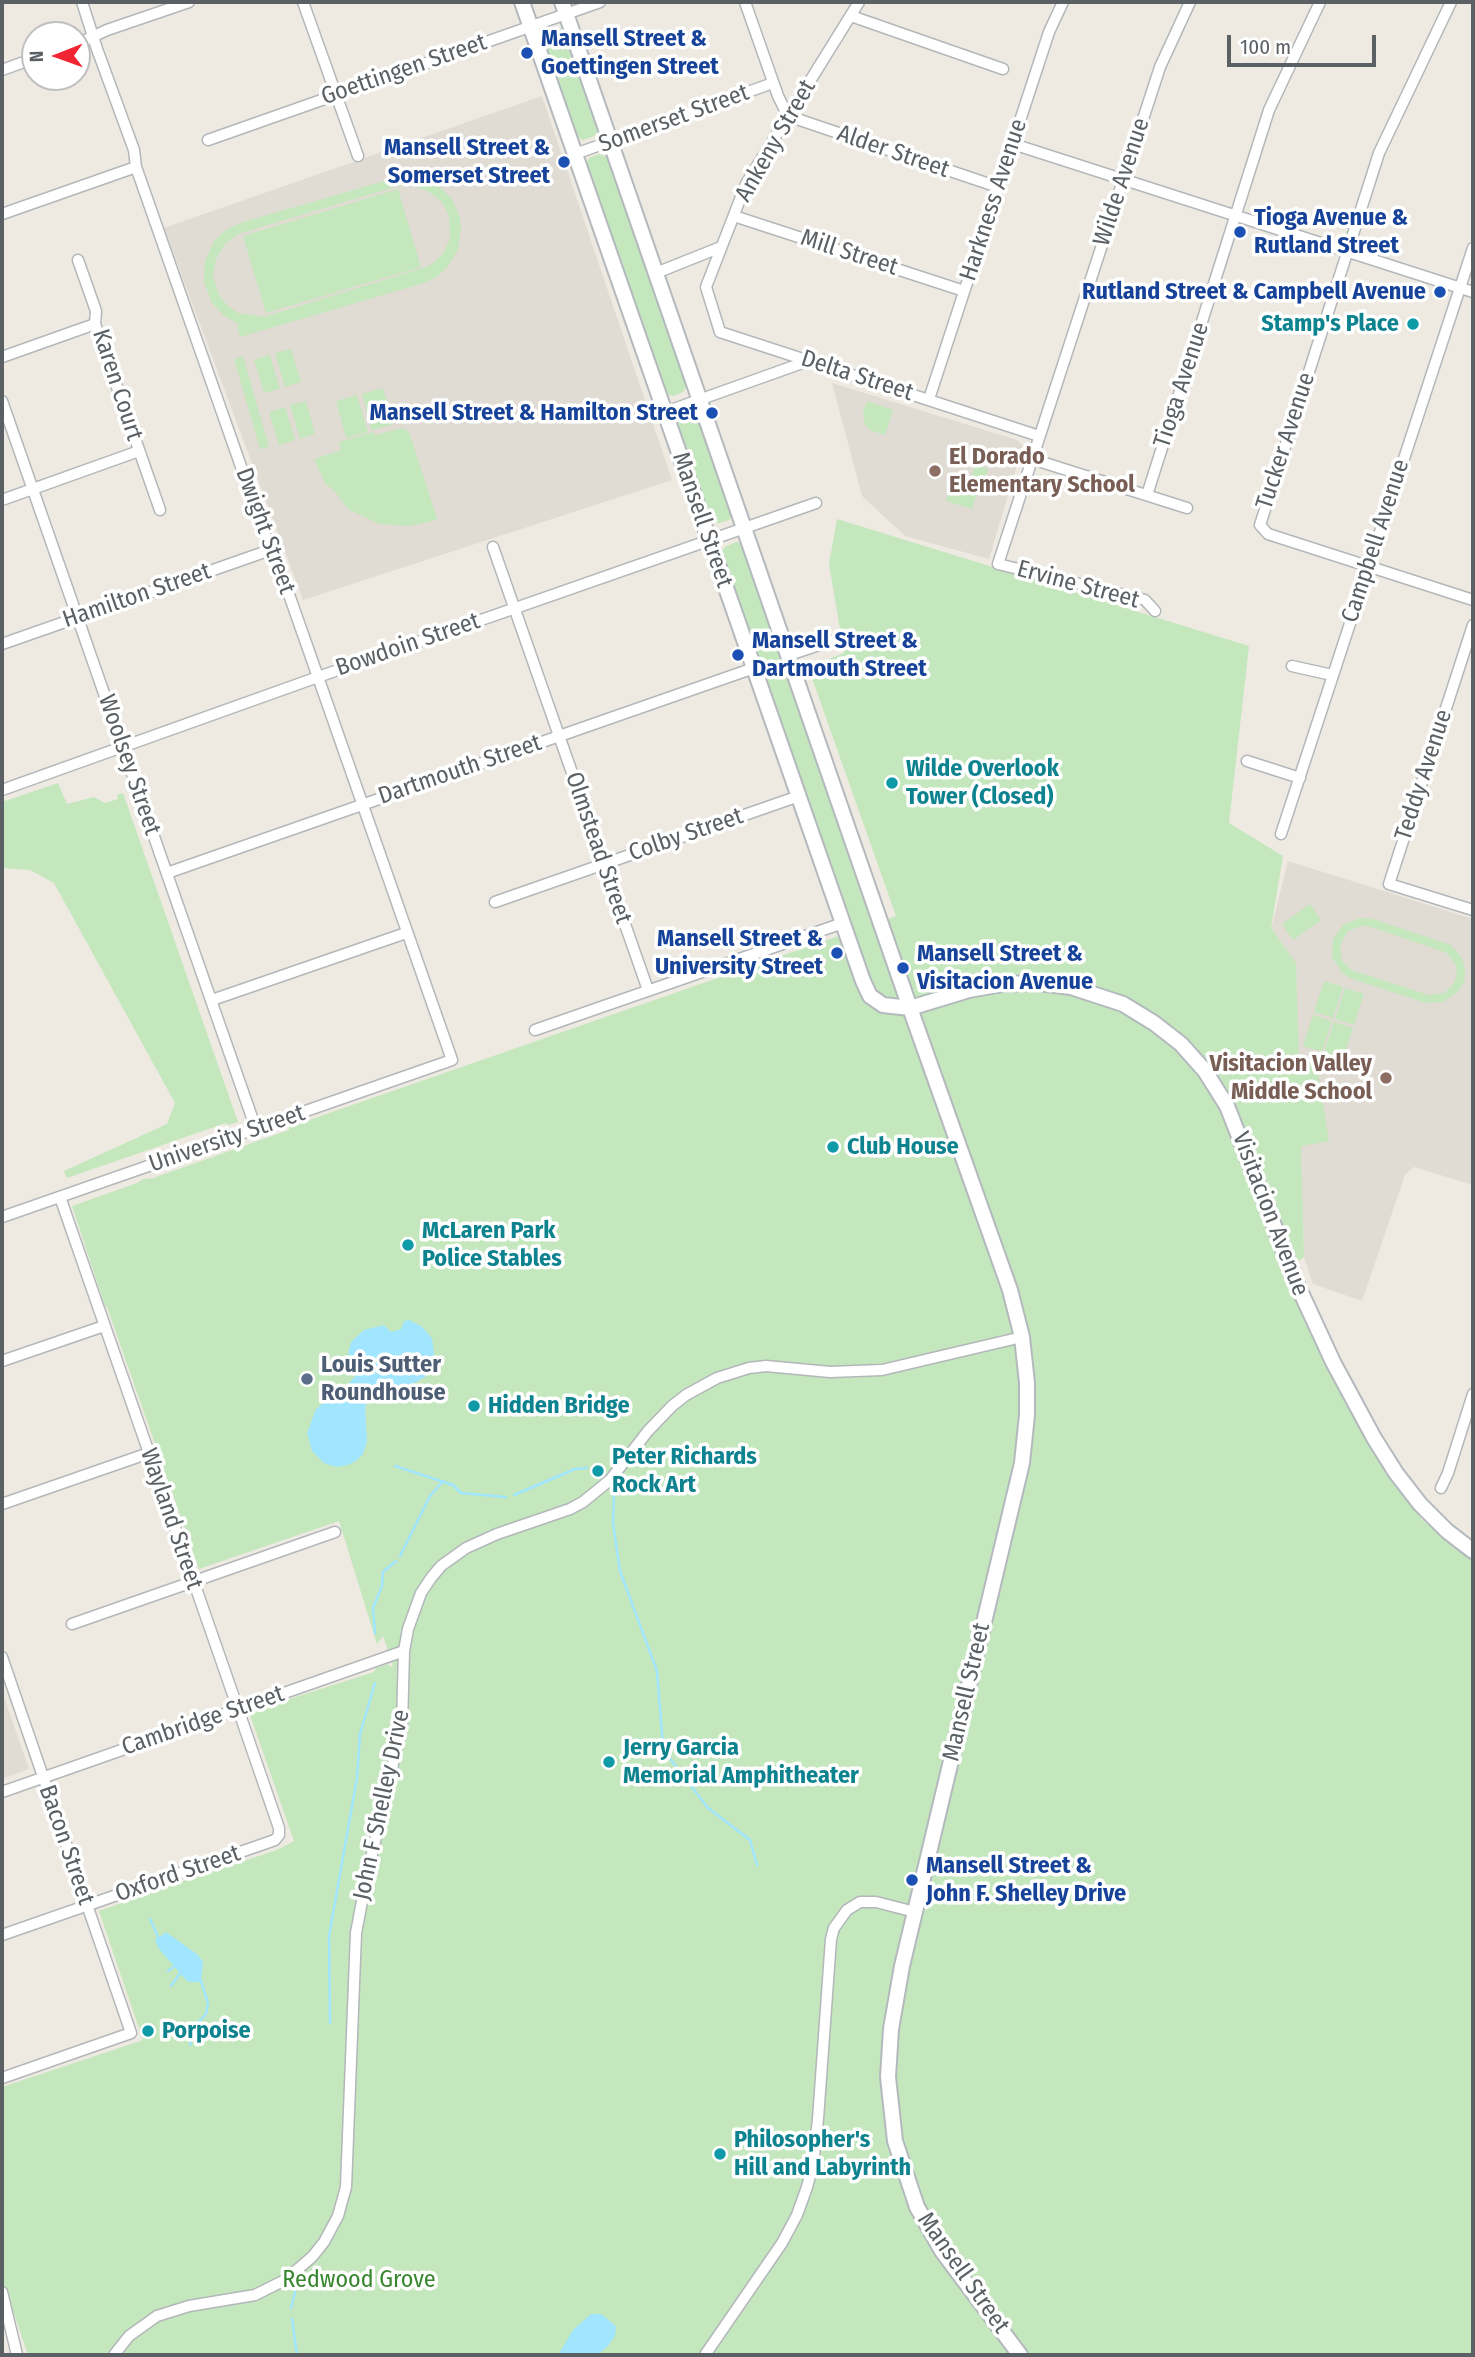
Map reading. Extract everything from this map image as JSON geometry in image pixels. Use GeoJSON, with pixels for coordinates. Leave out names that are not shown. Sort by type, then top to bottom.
{"type":"FeatureCollection","features":[{"type":"Feature","properties":{"kind":"street","name":"Dwight Street"},"geometry":{"type":"LineString","coordinates":[[82,2],[134,150],[136,167],[452,1060]]}},
{"type":"Feature","properties":{"kind":"street"},"geometry":{"type":"LineString","coordinates":[[93,36],[189,2]]}},
{"type":"Feature","properties":{"kind":"street"},"geometry":{"type":"LineString","coordinates":[[303,2],[358,156]]}},
{"type":"Feature","properties":{"kind":"street","name":"Mansell Street"},"geometry":{"type":"LineString","coordinates":[[522,2],[863,981],[870,996],[883,1005],[910,1009]]}},
{"type":"Feature","properties":{"kind":"street","name":"Goettingen Street"},"geometry":{"type":"LineString","coordinates":[[208,140],[530,26],[564,8],[600,2]]}},
{"type":"Feature","properties":{"kind":"street"},"geometry":{"type":"LineString","coordinates":[[745,2],[773,83],[788,116]]}},
{"type":"Feature","properties":{"kind":"street","name":"Ankeny Street"},"geometry":{"type":"LineString","coordinates":[[706,287],[746,184],[859,2]]}},
{"type":"Feature","properties":{"kind":"street","name":"Harkness Avenue"},"geometry":{"type":"LineString","coordinates":[[929,399],[1049,32],[1063,2]]}},
{"type":"Feature","properties":{"kind":"street","name":"Wilde Avenue"},"geometry":{"type":"LineString","coordinates":[[998,564],[1160,66],[1190,2]]}},
{"type":"Feature","properties":{"kind":"street","name":"Tioga Avenue"},"geometry":{"type":"LineString","coordinates":[[1147,495],[1269,110],[1320,2]]}},
{"type":"Feature","properties":{"kind":"street","name":"Tucker Avenue"},"geometry":{"type":"LineString","coordinates":[[1368,567],[1268,534],[1262,529],[1260,521],[1379,153],[1451,2]]}},
{"type":"Feature","properties":{"kind":"street","name":"Mansell Street"},"geometry":{"type":"LineString","coordinates":[[564,8],[910,1009],[1010,1290],[1022,1337],[1027,1393],[1021,1463],[902,1966],[891,2029],[888,2077],[895,2141],[908,2184],[929,2229],[957,2272],[1020,2355]]}},
{"type":"Feature","properties":{"kind":"street"},"geometry":{"type":"LineString","coordinates":[[850,16],[1003,69]]}},
{"type":"Feature","properties":{"kind":"street"},"geometry":{"type":"LineString","coordinates":[[2,70],[21,63]]}},
{"type":"Feature","properties":{"kind":"street","name":"Somerset Street"},"geometry":{"type":"LineString","coordinates":[[575,154],[773,83]]}},
{"type":"Feature","properties":{"kind":"street","name":"Alder Street"},"geometry":{"type":"LineString","coordinates":[[788,116],[998,187]]}},
{"type":"Feature","properties":{"kind":"street"},"geometry":{"type":"LineString","coordinates":[[1013,144],[1473,292]]}},
{"type":"Feature","properties":{"kind":"street"},"geometry":{"type":"LineString","coordinates":[[2,214],[136,167]]}},
{"type":"Feature","properties":{"kind":"street","name":"Mill Street"},"geometry":{"type":"LineString","coordinates":[[734,216],[964,291]]}},
{"type":"Feature","properties":{"kind":"street"},"geometry":{"type":"LineString","coordinates":[[656,272],[722,247]]}},
{"type":"Feature","properties":{"kind":"street","name":"Campbell Avenue"},"geometry":{"type":"LineString","coordinates":[[1282,834],[1473,248]]}},
{"type":"Feature","properties":{"kind":"street","name":"Karen Court"},"geometry":{"type":"LineString","coordinates":[[78,260],[96,311],[95,324],[160,510]]}},
{"type":"Feature","properties":{"kind":"street","name":"Delta Street"},"geometry":{"type":"LineString","coordinates":[[706,287],[719,332],[1039,436]]}},
{"type":"Feature","properties":{"kind":"street"},"geometry":{"type":"LineString","coordinates":[[2,357],[95,324]]}},
{"type":"Feature","properties":{"kind":"street"},"geometry":{"type":"LineString","coordinates":[[665,412],[809,361]]}},
{"type":"Feature","properties":{"kind":"street","name":"Woolsey Street"},"geometry":{"type":"LineString","coordinates":[[2,401],[256,1129]]}},
{"type":"Feature","properties":{"kind":"street"},"geometry":{"type":"LineString","coordinates":[[2,500],[139,450]]}},
{"type":"Feature","properties":{"kind":"street"},"geometry":{"type":"LineString","coordinates":[[1032,459],[1187,508]]}},
{"type":"Feature","properties":{"kind":"street","name":"Bowdoin Street"},"geometry":{"type":"LineString","coordinates":[[2,790],[816,503]]}},
{"type":"Feature","properties":{"kind":"street","name":"Olmstead Street"},"geometry":{"type":"LineString","coordinates":[[494,547],[648,990]]}},
{"type":"Feature","properties":{"kind":"street","name":"Hamilton Street"},"geometry":{"type":"LineString","coordinates":[[2,644],[273,549]]}},
{"type":"Feature","properties":{"kind":"street","name":"Ervine Street"},"geometry":{"type":"LineString","coordinates":[[998,564],[1145,600],[1155,611]]}},
{"type":"Feature","properties":{"kind":"street"},"geometry":{"type":"LineString","coordinates":[[1368,567],[1473,600]]}},
{"type":"Feature","properties":{"kind":"street","name":"Teddy Avenue"},"geometry":{"type":"LineString","coordinates":[[1473,625],[1389,884],[1473,910]]}},
{"type":"Feature","properties":{"kind":"street"},"geometry":{"type":"LineString","coordinates":[[789,655],[831,641]]}},
{"type":"Feature","properties":{"kind":"street"},"geometry":{"type":"LineString","coordinates":[[1292,666],[1332,675]]}},
{"type":"Feature","properties":{"kind":"street","name":"Dartmouth Street"},"geometry":{"type":"LineString","coordinates":[[167,873],[754,668]]}},
{"type":"Feature","properties":{"kind":"street"},"geometry":{"type":"LineString","coordinates":[[1247,761],[1300,778]]}},
{"type":"Feature","properties":{"kind":"street","name":"Colby Street"},"geometry":{"type":"LineString","coordinates":[[495,902],[799,796]]}},
{"type":"Feature","properties":{"kind":"street"},"geometry":{"type":"LineString","coordinates":[[535,1030],[843,923]]}},
{"type":"Feature","properties":{"kind":"street"},"geometry":{"type":"LineString","coordinates":[[212,1000],[406,933]]}},
{"type":"Feature","properties":{"kind":"street","name":"Visitacion Avenue"},"geometry":{"type":"LineString","coordinates":[[910,1009],[985,987],[1021,983],[1054,984],[1088,991],[1123,1004],[1181,1044],[1206,1071],[1227,1106],[1297,1284],[1333,1362],[1370,1429],[1396,1473],[1419,1504],[1473,1551]]}},
{"type":"Feature","properties":{"kind":"street","name":"University Street"},"geometry":{"type":"LineString","coordinates":[[2,1217],[452,1060]]}},
{"type":"Feature","properties":{"kind":"street","name":"Wayland Street"},"geometry":{"type":"LineString","coordinates":[[60,1197],[279,1828],[279,1835],[275,1840]]}},
{"type":"Feature","properties":{"kind":"street"},"geometry":{"type":"LineString","coordinates":[[2,1361],[104,1326]]}},
{"type":"Feature","properties":{"kind":"street","name":"John F Shelley Drive"},"geometry":{"type":"LineString","coordinates":[[114,2355],[129,2336],[157,2316],[189,2306],[255,2295],[285,2280],[312,2258],[338,2216],[346,2187],[356,1933],[402,1726],[404,1651],[408,1629],[421,1593],[441,1566],[482,1540],[555,1515],[583,1502],[610,1480],[660,1417],[701,1385],[732,1372],[766,1366],[830,1372],[881,1370],[1022,1337]]}},
{"type":"Feature","properties":{"kind":"street"},"geometry":{"type":"LineString","coordinates":[[1441,1488],[1473,1394]]}},
{"type":"Feature","properties":{"kind":"street"},"geometry":{"type":"LineString","coordinates":[[2,1504],[149,1453]]}},
{"type":"Feature","properties":{"kind":"street"},"geometry":{"type":"LineString","coordinates":[[72,1624],[335,1532]]}},
{"type":"Feature","properties":{"kind":"street","name":"Cambridge Street"},"geometry":{"type":"LineString","coordinates":[[2,1792],[404,1651]]}},
{"type":"Feature","properties":{"kind":"street","name":"Bacon Street"},"geometry":{"type":"LineString","coordinates":[[2,1657],[131,2033],[2,2078]]}},
{"type":"Feature","properties":{"kind":"street","name":"Oxford Street"},"geometry":{"type":"LineString","coordinates":[[2,1935],[275,1840]]}},
{"type":"Feature","properties":{"kind":"street"},"geometry":{"type":"LineString","coordinates":[[705,2355],[782,2244],[807,2187],[813,2165],[818,2119],[834,1928],[847,1910],[860,1902],[876,1902],[915,1912]]}},
{"type":"Feature","properties":{"kind":"street"},"geometry":{"type":"LineString","coordinates":[[2,2292],[17,2355]]}},
{"type":"Feature","properties":{"kind":"shaded area"},"geometry":{"type":"Polygon","coordinates":[[[542,96],[672,480],[303,600],[164,228],[542,96]]]}},
{"type":"Feature","properties":{"kind":"shaded area","name":"El Dorado Elementary School"},"geometry":{"type":"Polygon","coordinates":[[[832,383],[1017,440],[1023,445],[989,559],[905,536],[862,496],[832,383]]]}},
{"type":"Feature","properties":{"kind":"shaded area","name":"Visitacion Valley Middle School"},"geometry":{"type":"Polygon","coordinates":[[[1288,861],[1473,919],[1473,1185],[1414,1167],[1405,1175],[1362,1301],[1313,1284],[1304,1257],[1296,963],[1271,929],[1288,861]]]}},
{"type":"Feature","properties":{"kind":"shaded area"},"geometry":{"type":"Polygon","coordinates":[[[2,1691],[29,1769],[2,1779],[2,1691]]]}},
{"type":"Feature","properties":{"kind":"green space"},"geometry":{"type":"Polygon","coordinates":[[[555,26],[564,30],[598,131],[594,136],[583,140],[576,136],[541,35],[544,30],[555,26]]]}},
{"type":"Feature","properties":{"kind":"green space"},"geometry":{"type":"Polygon","coordinates":[[[599,154],[608,157],[683,373],[687,386],[683,392],[674,396],[666,394],[586,165],[589,158],[599,154]]]}},
{"type":"Feature","properties":{"kind":"green space"},"geometry":{"type":"Polygon","coordinates":[[[405,175],[425,179],[441,188],[452,199],[460,217],[461,230],[458,249],[449,265],[438,276],[424,283],[240,337],[239,324],[224,316],[212,303],[204,282],[205,261],[214,241],[226,230],[240,223],[405,175]],[[398,186],[238,234],[225,244],[216,259],[213,276],[219,295],[238,313],[264,317],[429,266],[442,255],[450,239],[449,215],[441,201],[428,191],[413,186],[398,186]]]}},
{"type":"Feature","properties":{"kind":"green space"},"geometry":{"type":"Polygon","coordinates":[[[398,189],[421,267],[266,313],[243,236],[398,189]]]}},
{"type":"Feature","properties":{"kind":"green space"},"geometry":{"type":"Polygon","coordinates":[[[291,349],[301,382],[285,387],[275,353],[291,349]]]}},
{"type":"Feature","properties":{"kind":"green space"},"geometry":{"type":"Polygon","coordinates":[[[270,355],[280,389],[264,393],[254,360],[270,355]]]}},
{"type":"Feature","properties":{"kind":"green space"},"geometry":{"type":"Polygon","coordinates":[[[243,356],[269,447],[260,449],[234,359],[243,356]]]}},
{"type":"Feature","properties":{"kind":"green space"},"geometry":{"type":"Polygon","coordinates":[[[383,388],[394,424],[372,430],[362,394],[383,388]]]}},
{"type":"Feature","properties":{"kind":"green space"},"geometry":{"type":"Polygon","coordinates":[[[357,395],[368,432],[346,438],[336,401],[357,395]]]}},
{"type":"Feature","properties":{"kind":"green space"},"geometry":{"type":"Polygon","coordinates":[[[306,401],[315,434],[300,439],[290,405],[306,401]]]}},
{"type":"Feature","properties":{"kind":"green space"},"geometry":{"type":"Polygon","coordinates":[[[867,401],[893,410],[885,435],[872,431],[865,425],[863,413],[867,401]]]}},
{"type":"Feature","properties":{"kind":"green space"},"geometry":{"type":"Polygon","coordinates":[[[285,407],[295,440],[279,445],[269,412],[285,407]]]}},
{"type":"Feature","properties":{"kind":"green space"},"geometry":{"type":"Polygon","coordinates":[[[690,415],[698,417],[733,514],[729,520],[711,522],[677,424],[690,415]]]}},
{"type":"Feature","properties":{"kind":"green space"},"geometry":{"type":"Polygon","coordinates":[[[402,428],[409,432],[437,518],[410,526],[379,524],[348,509],[325,483],[314,459],[341,450],[339,442],[373,432],[375,435],[402,428]]]}},
{"type":"Feature","properties":{"kind":"green space"},"geometry":{"type":"Polygon","coordinates":[[[975,465],[988,469],[984,483],[977,481],[980,484],[972,509],[946,501],[951,484],[958,479],[970,479],[975,465]]]}},
{"type":"Feature","properties":{"kind":"green space","name":"Redwood Grove"},"geometry":{"type":"Polygon","coordinates":[[[837,519],[1249,646],[1229,823],[1283,856],[1271,928],[1296,963],[1299,1060],[1317,1065],[1329,1141],[1301,1146],[1304,1257],[1282,1272],[1346,1405],[1422,1520],[1473,1558],[1473,2355],[28,2355],[2,2278],[2,2087],[143,2040],[99,1911],[277,1850],[294,1841],[249,1712],[374,1672],[376,1668],[389,1664],[390,1667],[393,1666],[383,1636],[377,1644],[339,1521],[199,1569],[72,1206],[289,1130],[289,1127],[853,931],[721,552],[736,542],[743,544],[876,924],[896,916],[808,667],[844,653],[829,564],[837,519]]]}},
{"type":"Feature","properties":{"kind":"green space"},"geometry":{"type":"Polygon","coordinates":[[[58,783],[67,804],[94,797],[105,803],[118,799],[117,795],[123,793],[238,1122],[228,1125],[226,1123],[67,1178],[64,1171],[167,1124],[175,1103],[54,883],[30,870],[2,868],[2,802],[58,783]]]}},
{"type":"Feature","properties":{"kind":"green space"},"geometry":{"type":"Polygon","coordinates":[[[1310,904],[1321,920],[1293,940],[1282,924],[1310,904]]]}},
{"type":"Feature","properties":{"kind":"green space"},"geometry":{"type":"Polygon","coordinates":[[[1360,918],[1373,919],[1451,945],[1462,958],[1464,982],[1458,992],[1443,1002],[1426,1003],[1352,979],[1342,973],[1332,957],[1333,939],[1343,925],[1360,918]],[[1361,926],[1348,931],[1340,946],[1342,960],[1351,970],[1429,995],[1445,993],[1454,983],[1456,966],[1447,953],[1361,926]]]}},
{"type":"Feature","properties":{"kind":"green space"},"geometry":{"type":"Polygon","coordinates":[[[1324,981],[1343,987],[1333,1018],[1314,1012],[1324,981]]]}},
{"type":"Feature","properties":{"kind":"green space"},"geometry":{"type":"Polygon","coordinates":[[[1345,988],[1364,994],[1354,1025],[1335,1019],[1345,988]]]}},
{"type":"Feature","properties":{"kind":"green space"},"geometry":{"type":"Polygon","coordinates":[[[1313,1015],[1332,1021],[1322,1052],[1303,1046],[1313,1015]]]}},
{"type":"Feature","properties":{"kind":"green space"},"geometry":{"type":"Polygon","coordinates":[[[1334,1022],[1353,1028],[1343,1059],[1324,1052],[1334,1022]]]}},
{"type":"Feature","properties":{"kind":"water"},"geometry":{"type":"Polygon","coordinates":[[[409,1320],[421,1326],[432,1338],[434,1354],[428,1372],[414,1383],[370,1394],[365,1408],[367,1441],[363,1454],[348,1465],[336,1467],[324,1463],[312,1451],[307,1433],[316,1409],[358,1373],[358,1365],[348,1354],[351,1342],[364,1330],[384,1325],[391,1332],[401,1329],[404,1321],[409,1320]]]}},
{"type":"Feature","properties":{"kind":"water"},"geometry":{"type":"Polygon","coordinates":[[[166,1932],[198,1955],[203,1962],[201,1982],[188,1982],[159,1949],[155,1940],[166,1932]]]}},
{"type":"Feature","properties":{"kind":"water"},"geometry":{"type":"Polygon","coordinates":[[[591,2314],[601,2314],[616,2326],[615,2336],[608,2346],[597,2355],[558,2355],[573,2330],[591,2314]]]}},
{"type":"Feature","properties":{"kind":"waterway"},"geometry":{"type":"LineString","coordinates":[[395,1466],[453,1485],[461,1493],[506,1497]]}},
{"type":"Feature","properties":{"kind":"waterway"},"geometry":{"type":"LineString","coordinates":[[514,1495],[575,1469],[587,1468]]}},
{"type":"Feature","properties":{"kind":"waterway"},"geometry":{"type":"LineString","coordinates":[[597,1470],[603,1475]]}},
{"type":"Feature","properties":{"kind":"waterway"},"geometry":{"type":"LineString","coordinates":[[400,1556],[430,1496],[443,1481]]}},
{"type":"Feature","properties":{"kind":"waterway"},"geometry":{"type":"LineString","coordinates":[[614,1493],[613,1523],[620,1571],[657,1671],[663,1747]]}},
{"type":"Feature","properties":{"kind":"waterway"},"geometry":{"type":"LineString","coordinates":[[375,1633],[373,1608],[382,1586],[383,1572],[396,1561]]}},
{"type":"Feature","properties":{"kind":"waterway"},"geometry":{"type":"LineString","coordinates":[[330,2023],[329,1936],[357,1778],[360,1734],[375,1683]]}},
{"type":"Feature","properties":{"kind":"waterway"},"geometry":{"type":"LineString","coordinates":[[668,1756],[708,1808],[750,1840],[757,1865]]}},
{"type":"Feature","properties":{"kind":"waterway"},"geometry":{"type":"LineString","coordinates":[[150,1919],[159,1939]]}},
{"type":"Feature","properties":{"kind":"waterway"},"geometry":{"type":"LineString","coordinates":[[168,1971],[176,1965]]}},
{"type":"Feature","properties":{"kind":"waterway"},"geometry":{"type":"LineString","coordinates":[[171,1986],[181,1972]]}},
{"type":"Feature","properties":{"kind":"waterway"},"geometry":{"type":"LineString","coordinates":[[190,2045],[195,2026],[206,2014],[208,2003],[201,1981]]}},
{"type":"Feature","properties":{"kind":"waterway"},"geometry":{"type":"LineString","coordinates":[[291,2308],[295,2292]]}},
{"type":"Feature","properties":{"kind":"waterway"},"geometry":{"type":"LineString","coordinates":[[292,2319],[297,2355]]}},
{"type":"Feature","properties":{"kind":"place","name":"Mansell Street & Goettingen Street"},"geometry":{"type":"Point","coordinates":[527,53]}},
{"type":"Feature","properties":{"kind":"place","name":"Mansell Street & Somerset Street"},"geometry":{"type":"Point","coordinates":[564,162]}},
{"type":"Feature","properties":{"kind":"place","name":"Tioga Avenue & Rutland Street"},"geometry":{"type":"Point","coordinates":[1240,232]}},
{"type":"Feature","properties":{"kind":"place","name":"Rutland Street & Campbell Avenue"},"geometry":{"type":"Point","coordinates":[1440,292]}},
{"type":"Feature","properties":{"kind":"place","name":"Stamp's Place"},"geometry":{"type":"Point","coordinates":[1413,324]}},
{"type":"Feature","properties":{"kind":"place","name":"Mansell Street & Hamilton Street"},"geometry":{"type":"Point","coordinates":[712,413]}},
{"type":"Feature","properties":{"kind":"place","name":"El Dorado Elementary School"},"geometry":{"type":"Point","coordinates":[935,471]}},
{"type":"Feature","properties":{"kind":"place","name":"Mansell Street & Dartmouth Street"},"geometry":{"type":"Point","coordinates":[738,655]}},
{"type":"Feature","properties":{"kind":"place","name":"Wilde Overlook Tower (Closed)"},"geometry":{"type":"Point","coordinates":[892,783]}},
{"type":"Feature","properties":{"kind":"place","name":"Mansell Street & University Street"},"geometry":{"type":"Point","coordinates":[837,953]}},
{"type":"Feature","properties":{"kind":"place","name":"Mansell Street & Visitacion Avenue"},"geometry":{"type":"Point","coordinates":[903,968]}},
{"type":"Feature","properties":{"kind":"place","name":"Visitacion Valley Middle School"},"geometry":{"type":"Point","coordinates":[1386,1078]}},
{"type":"Feature","properties":{"kind":"place","name":"Club House"},"geometry":{"type":"Point","coordinates":[833,1147]}},
{"type":"Feature","properties":{"kind":"place","name":"McLaren Park Police Stables"},"geometry":{"type":"Point","coordinates":[408,1245]}},
{"type":"Feature","properties":{"kind":"place","name":"Louis Sutter Roundhouse"},"geometry":{"type":"Point","coordinates":[307,1379]}},
{"type":"Feature","properties":{"kind":"place","name":"Hidden Bridge"},"geometry":{"type":"Point","coordinates":[474,1406]}},
{"type":"Feature","properties":{"kind":"place","name":"Peter Richards Rock Art"},"geometry":{"type":"Point","coordinates":[598,1471]}},
{"type":"Feature","properties":{"kind":"place","name":"Jerry Garcia Memorial Amphitheater"},"geometry":{"type":"Point","coordinates":[609,1762]}},
{"type":"Feature","properties":{"kind":"place","name":"Mansell Street & John F. Shelley Drive"},"geometry":{"type":"Point","coordinates":[912,1880]}},
{"type":"Feature","properties":{"kind":"place","name":"Porpoise"},"geometry":{"type":"Point","coordinates":[148,2031]}},
{"type":"Feature","properties":{"kind":"place","name":"Philosopher's Hill and Labyrinth"},"geometry":{"type":"Point","coordinates":[720,2154]}}]}
